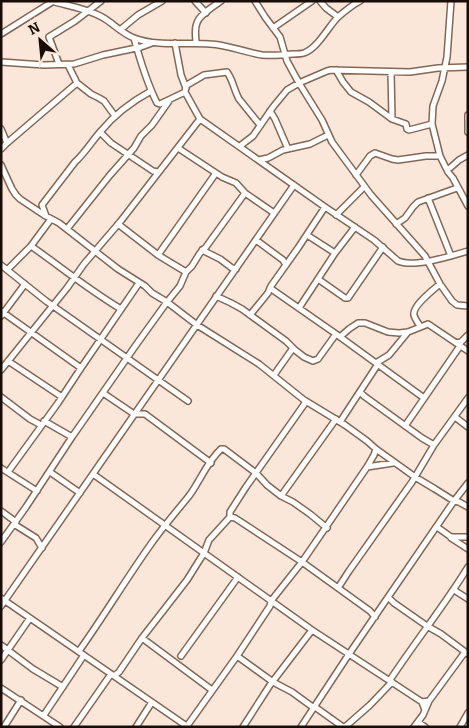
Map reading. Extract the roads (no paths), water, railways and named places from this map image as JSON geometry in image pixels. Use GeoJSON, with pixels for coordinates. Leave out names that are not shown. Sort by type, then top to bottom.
{"type":"FeatureCollection","features":[{"type":"Feature","properties":{"kind":"street"},"geometry":{"type":"LineString","coordinates":[[59,64],[49,39],[50,37],[74,22],[101,1]]}},
{"type":"Feature","properties":{"kind":"street"},"geometry":{"type":"LineString","coordinates":[[120,30],[138,15],[162,1]]}},
{"type":"Feature","properties":{"kind":"street"},"geometry":{"type":"LineString","coordinates":[[194,1],[206,13]]}},
{"type":"Feature","properties":{"kind":"street"},"geometry":{"type":"LineString","coordinates":[[196,43],[197,21],[221,1]]}},
{"type":"Feature","properties":{"kind":"street"},"geometry":{"type":"LineString","coordinates":[[256,1],[272,28],[280,37],[285,55],[299,83],[322,120],[328,135],[343,157],[364,187],[421,251],[454,304],[468,306]]}},
{"type":"Feature","properties":{"kind":"street"},"geometry":{"type":"LineString","coordinates":[[272,28],[312,1]]}},
{"type":"Feature","properties":{"kind":"street"},"geometry":{"type":"LineString","coordinates":[[320,1],[338,17]]}},
{"type":"Feature","properties":{"kind":"street"},"geometry":{"type":"LineString","coordinates":[[1,34],[51,2],[89,11],[102,17],[134,38],[153,43],[196,43],[228,46],[262,55],[285,55],[302,53],[309,50],[338,17],[360,1]]}},
{"type":"Feature","properties":{"kind":"street"},"geometry":{"type":"LineString","coordinates":[[451,1],[447,57],[433,106],[432,124],[440,156],[448,167],[448,172],[468,206]]}},
{"type":"Feature","properties":{"kind":"street"},"geometry":{"type":"LineString","coordinates":[[134,38],[151,91],[158,104],[169,100],[185,90],[187,85],[204,75],[227,72],[239,99],[260,125]]}},
{"type":"Feature","properties":{"kind":"street"},"geometry":{"type":"LineString","coordinates":[[1,62],[68,65],[153,43]]}},
{"type":"Feature","properties":{"kind":"street"},"geometry":{"type":"LineString","coordinates":[[175,43],[185,90],[200,119],[378,243],[400,262],[428,261],[468,251]]}},
{"type":"Feature","properties":{"kind":"street"},"geometry":{"type":"LineString","coordinates":[[68,65],[77,83],[91,94],[102,99],[115,116]]}},
{"type":"Feature","properties":{"kind":"street"},"geometry":{"type":"LineString","coordinates":[[240,146],[253,136],[287,90],[327,71],[410,72],[468,67]]}},
{"type":"Feature","properties":{"kind":"street"},"geometry":{"type":"LineString","coordinates":[[336,70],[351,92],[392,118],[406,124],[407,129],[410,130],[432,124]]}},
{"type":"Feature","properties":{"kind":"street"},"geometry":{"type":"LineString","coordinates":[[391,72],[392,118]]}},
{"type":"Feature","properties":{"kind":"street"},"geometry":{"type":"LineString","coordinates":[[1,150],[77,83]]}},
{"type":"Feature","properties":{"kind":"street"},"geometry":{"type":"LineString","coordinates":[[33,208],[42,205],[100,132],[123,108],[151,91]]}},
{"type":"Feature","properties":{"kind":"street"},"geometry":{"type":"LineString","coordinates":[[67,229],[129,154],[169,100]]}},
{"type":"Feature","properties":{"kind":"street"},"geometry":{"type":"LineString","coordinates":[[270,111],[288,149]]}},
{"type":"Feature","properties":{"kind":"street"},"geometry":{"type":"LineString","coordinates":[[468,115],[468,132]]}},
{"type":"Feature","properties":{"kind":"street"},"geometry":{"type":"LineString","coordinates":[[1,370],[200,119]]}},
{"type":"Feature","properties":{"kind":"street"},"geometry":{"type":"LineString","coordinates":[[1,130],[7,143]]}},
{"type":"Feature","properties":{"kind":"street"},"geometry":{"type":"LineString","coordinates":[[100,132],[111,143],[155,174]]}},
{"type":"Feature","properties":{"kind":"street"},"geometry":{"type":"LineString","coordinates":[[259,160],[268,158],[275,153],[310,144],[328,135]]}},
{"type":"Feature","properties":{"kind":"street"},"geometry":{"type":"LineString","coordinates":[[178,148],[236,184],[245,193],[274,213]]}},
{"type":"Feature","properties":{"kind":"street"},"geometry":{"type":"LineString","coordinates":[[356,175],[370,156],[375,153],[398,160],[440,156]]}},
{"type":"Feature","properties":{"kind":"street"},"geometry":{"type":"LineString","coordinates":[[448,167],[468,156]]}},
{"type":"Feature","properties":{"kind":"street"},"geometry":{"type":"LineString","coordinates":[[268,158],[268,166]]}},
{"type":"Feature","properties":{"kind":"street"},"geometry":{"type":"LineString","coordinates":[[1,165],[16,195],[33,208],[59,223],[118,269],[197,325],[259,364],[304,400],[367,441],[393,463],[454,501],[468,507]]}},
{"type":"Feature","properties":{"kind":"street"},"geometry":{"type":"LineString","coordinates":[[158,255],[216,173]]}},
{"type":"Feature","properties":{"kind":"street"},"geometry":{"type":"LineString","coordinates":[[1,606],[3,599],[42,548],[233,270],[294,185]]}},
{"type":"Feature","properties":{"kind":"street"},"geometry":{"type":"LineString","coordinates":[[336,215],[364,187]]}},
{"type":"Feature","properties":{"kind":"street"},"geometry":{"type":"LineString","coordinates":[[396,224],[405,218],[415,204],[457,188]]}},
{"type":"Feature","properties":{"kind":"street"},"geometry":{"type":"LineString","coordinates":[[1,542],[127,359],[180,286],[186,272],[245,193]]}},
{"type":"Feature","properties":{"kind":"street"},"geometry":{"type":"LineString","coordinates":[[428,198],[451,256]]}},
{"type":"Feature","properties":{"kind":"street"},"geometry":{"type":"LineString","coordinates":[[42,205],[49,217]]}},
{"type":"Feature","properties":{"kind":"street"},"geometry":{"type":"LineString","coordinates":[[250,315],[325,207]]}},
{"type":"Feature","properties":{"kind":"street"},"geometry":{"type":"LineString","coordinates":[[7,270],[31,246],[49,217]]}},
{"type":"Feature","properties":{"kind":"street"},"geometry":{"type":"LineString","coordinates":[[118,224],[158,255],[186,272]]}},
{"type":"Feature","properties":{"kind":"street"},"geometry":{"type":"LineString","coordinates":[[299,308],[335,253],[355,227]]}},
{"type":"Feature","properties":{"kind":"street"},"geometry":{"type":"LineString","coordinates":[[307,235],[335,253]]}},
{"type":"Feature","properties":{"kind":"street"},"geometry":{"type":"LineString","coordinates":[[256,240],[286,262]]}},
{"type":"Feature","properties":{"kind":"street"},"geometry":{"type":"LineString","coordinates":[[31,246],[74,278],[121,309]]}},
{"type":"Feature","properties":{"kind":"street"},"geometry":{"type":"LineString","coordinates":[[318,279],[345,298],[348,298],[383,247]]}},
{"type":"Feature","properties":{"kind":"street"},"geometry":{"type":"LineString","coordinates":[[202,250],[220,259],[233,270]]}},
{"type":"Feature","properties":{"kind":"street"},"geometry":{"type":"LineString","coordinates":[[1,265],[53,306],[188,401]]}},
{"type":"Feature","properties":{"kind":"street"},"geometry":{"type":"LineString","coordinates":[[8,472],[62,398],[139,283]]}},
{"type":"Feature","properties":{"kind":"street"},"geometry":{"type":"LineString","coordinates":[[25,284],[2,313],[81,368]]}},
{"type":"Feature","properties":{"kind":"street"},"geometry":{"type":"LineString","coordinates":[[420,326],[414,312],[427,295],[440,284]]}},
{"type":"Feature","properties":{"kind":"street"},"geometry":{"type":"LineString","coordinates":[[270,288],[424,398]]}},
{"type":"Feature","properties":{"kind":"street"},"geometry":{"type":"LineString","coordinates":[[216,296],[231,302],[250,315],[286,341],[304,357],[315,360],[338,335],[355,324],[365,323],[388,332],[408,332]]}},
{"type":"Feature","properties":{"kind":"street"},"geometry":{"type":"LineString","coordinates":[[281,496],[360,392],[377,364],[389,355],[408,332],[426,324],[431,325],[468,351]]}},
{"type":"Feature","properties":{"kind":"street"},"geometry":{"type":"LineString","coordinates":[[406,426],[458,344],[468,335]]}},
{"type":"Feature","properties":{"kind":"street"},"geometry":{"type":"LineString","coordinates":[[274,375],[294,348]]}},
{"type":"Feature","properties":{"kind":"street"},"geometry":{"type":"LineString","coordinates":[[8,361],[62,398]]}},
{"type":"Feature","properties":{"kind":"street"},"geometry":{"type":"LineString","coordinates":[[360,392],[434,445]]}},
{"type":"Feature","properties":{"kind":"street"},"geometry":{"type":"LineString","coordinates":[[104,393],[134,414],[145,414],[210,462]]}},
{"type":"Feature","properties":{"kind":"street"},"geometry":{"type":"LineString","coordinates":[[1,397],[30,419],[43,423],[72,438]]}},
{"type":"Feature","properties":{"kind":"street"},"geometry":{"type":"LineString","coordinates":[[338,588],[415,477],[434,445],[468,398]]}},
{"type":"Feature","properties":{"kind":"street"},"geometry":{"type":"LineString","coordinates":[[304,400],[303,406],[230,512],[232,517],[302,562],[370,611],[375,617]]}},
{"type":"Feature","properties":{"kind":"street"},"geometry":{"type":"LineString","coordinates":[[455,417],[468,427]]}},
{"type":"Feature","properties":{"kind":"street"},"geometry":{"type":"LineString","coordinates":[[44,715],[128,577],[165,525],[189,496],[199,478],[220,450],[224,449],[256,473],[281,496],[310,514],[326,528]]}},
{"type":"Feature","properties":{"kind":"street"},"geometry":{"type":"LineString","coordinates":[[3,599],[184,726],[237,656],[270,606],[271,601],[326,528],[367,467],[376,449]]}},
{"type":"Feature","properties":{"kind":"street"},"geometry":{"type":"LineString","coordinates":[[367,467],[393,463]]}},
{"type":"Feature","properties":{"kind":"street"},"geometry":{"type":"LineString","coordinates":[[1,468],[37,491]]}},
{"type":"Feature","properties":{"kind":"street"},"geometry":{"type":"LineString","coordinates":[[50,472],[80,493]]}},
{"type":"Feature","properties":{"kind":"street"},"geometry":{"type":"LineString","coordinates":[[93,474],[312,630],[422,702],[425,710]]}},
{"type":"Feature","properties":{"kind":"street"},"geometry":{"type":"LineString","coordinates":[[301,727],[386,599],[468,483]]}},
{"type":"Feature","properties":{"kind":"street"},"geometry":{"type":"LineString","coordinates":[[1,511],[17,526],[36,538],[42,548]]}},
{"type":"Feature","properties":{"kind":"street"},"geometry":{"type":"LineString","coordinates":[[74,727],[112,675],[119,672],[142,638],[172,601],[204,553],[210,540],[232,517]]}},
{"type":"Feature","properties":{"kind":"street"},"geometry":{"type":"LineString","coordinates":[[437,527],[468,549]]}},
{"type":"Feature","properties":{"kind":"street"},"geometry":{"type":"LineString","coordinates":[[450,538],[468,537]]}},
{"type":"Feature","properties":{"kind":"street"},"geometry":{"type":"LineString","coordinates":[[237,656],[273,682],[292,692],[344,727],[370,705],[391,681],[404,658],[454,590],[468,567]]}},
{"type":"Feature","properties":{"kind":"street"},"geometry":{"type":"LineString","coordinates":[[181,656],[238,577]]}},
{"type":"Feature","properties":{"kind":"street"},"geometry":{"type":"LineString","coordinates":[[454,590],[468,599]]}},
{"type":"Feature","properties":{"kind":"street"},"geometry":{"type":"LineString","coordinates":[[386,599],[441,634],[466,653],[429,701],[416,724],[425,727]]}},
{"type":"Feature","properties":{"kind":"street"},"geometry":{"type":"LineString","coordinates":[[370,611],[380,608]]}},
{"type":"Feature","properties":{"kind":"street"},"geometry":{"type":"LineString","coordinates":[[1,660],[30,618]]}},
{"type":"Feature","properties":{"kind":"street"},"geometry":{"type":"LineString","coordinates":[[243,727],[249,720],[253,710],[312,630]]}},
{"type":"Feature","properties":{"kind":"street"},"geometry":{"type":"LineString","coordinates":[[142,638],[212,690]]}},
{"type":"Feature","properties":{"kind":"street"},"geometry":{"type":"LineString","coordinates":[[1,645],[62,688]]}},
{"type":"Feature","properties":{"kind":"street"},"geometry":{"type":"LineString","coordinates":[[119,672],[120,680]]}},
{"type":"Feature","properties":{"kind":"street"},"geometry":{"type":"LineString","coordinates":[[1,688],[60,727]]}},
{"type":"Feature","properties":{"kind":"street"},"geometry":{"type":"LineString","coordinates":[[4,727],[21,700]]}},
{"type":"Feature","properties":{"kind":"street"},"geometry":{"type":"LineString","coordinates":[[422,702],[429,701]]}},
{"type":"Feature","properties":{"kind":"street"},"geometry":{"type":"LineString","coordinates":[[136,727],[152,702]]}},
{"type":"Feature","properties":{"kind":"street"},"geometry":{"type":"LineString","coordinates":[[460,727],[468,713]]}}]}
